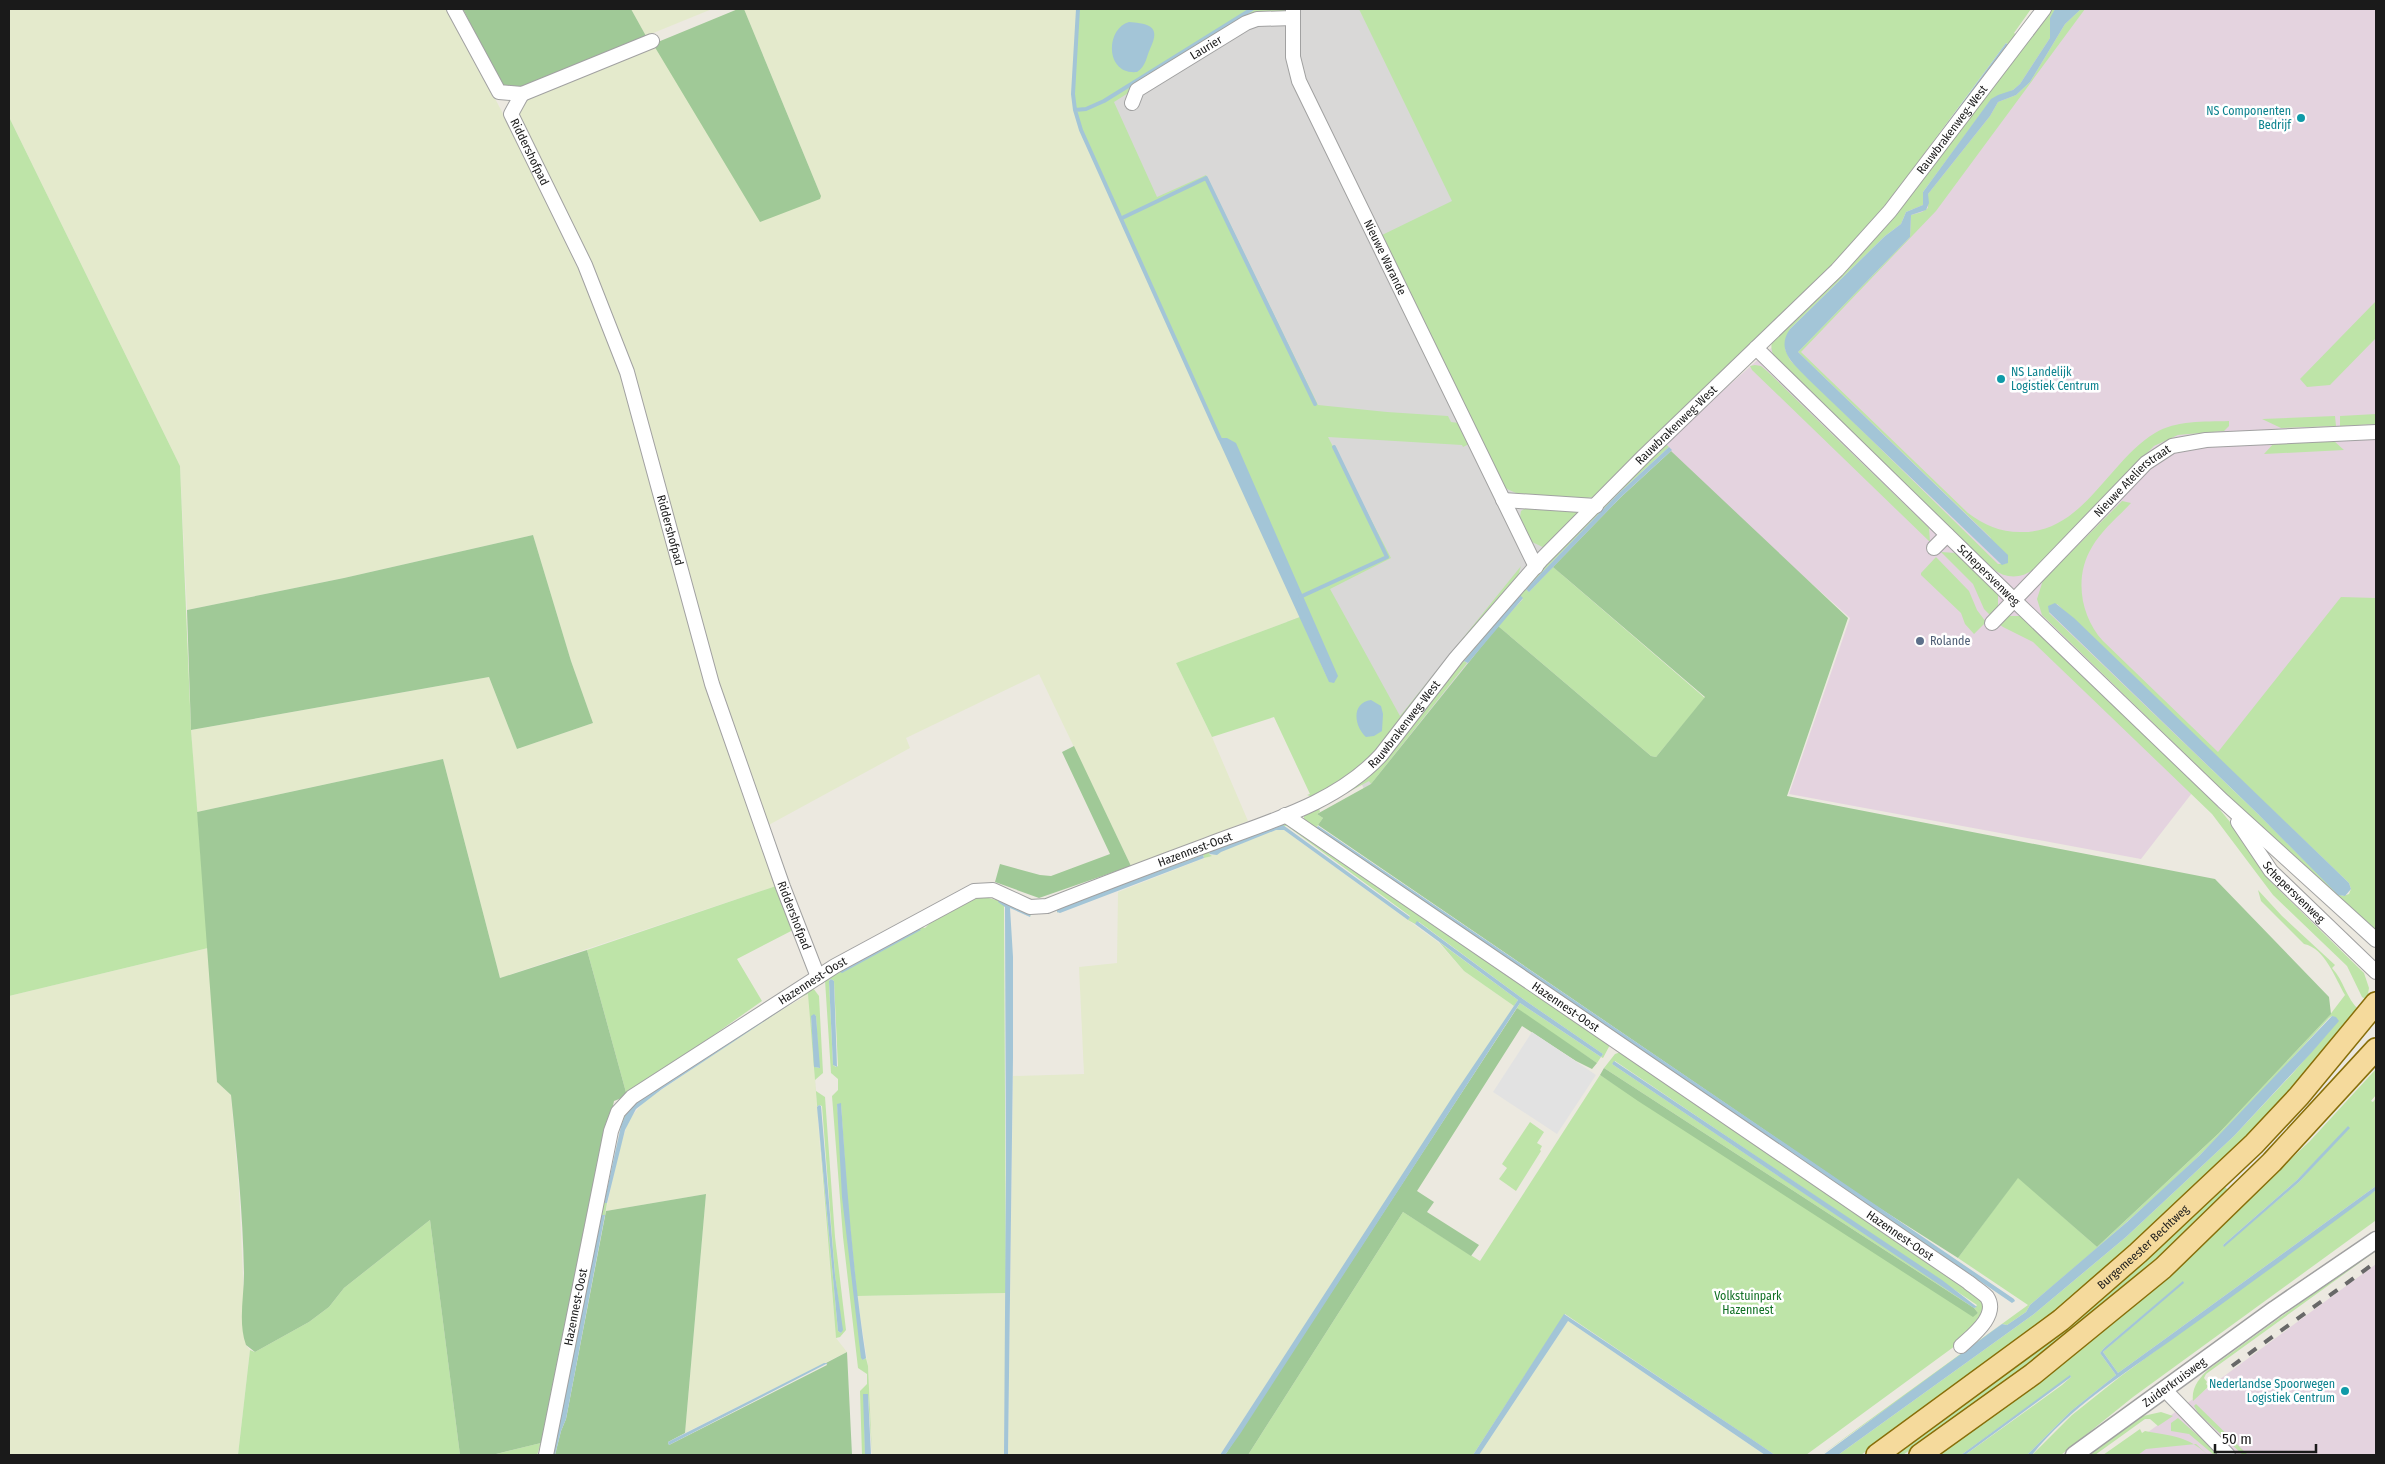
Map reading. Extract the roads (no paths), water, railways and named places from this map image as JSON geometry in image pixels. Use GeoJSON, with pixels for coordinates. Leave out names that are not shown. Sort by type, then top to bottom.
{"type":"FeatureCollection","features":[{"type":"Feature","properties":{"kind":"main road","name":"Burgemeester Bechtweg"},"geometry":{"type":"LineString","coordinates":[[1877,1455],[2061,1320],[2138,1253],[2254,1144],[2293,1103],[2376,1002]]}},
{"type":"Feature","properties":{"kind":"main road"},"geometry":{"type":"LineString","coordinates":[[1920,1455],[2034,1374],[2164,1268],[2272,1162],[2376,1048]]}},
{"type":"Feature","properties":{"kind":"street"},"geometry":{"type":"LineString","coordinates":[[454,9],[499,92],[522,94],[652,41]]}},
{"type":"Feature","properties":{"kind":"street","name":"Rauwbrakenweg-West"},"geometry":{"type":"LineString","coordinates":[[1285,815],[1337,791],[1367,770],[1409,720],[1456,658],[1536,567],[1837,270],[1890,212],[2044,9]]}},
{"type":"Feature","properties":{"kind":"street","name":"Laurier"},"geometry":{"type":"LineString","coordinates":[[1132,103],[1138,90],[1246,23],[1257,19],[1293,13]]}},
{"type":"Feature","properties":{"kind":"street","name":"Nieuwe Warande"},"geometry":{"type":"LineString","coordinates":[[1293,13],[1293,57],[1299,81],[1536,567]]}},
{"type":"Feature","properties":{"kind":"street","name":"Riddershofpad"},"geometry":{"type":"LineString","coordinates":[[522,94],[511,114],[585,265],[627,372],[712,684],[783,887],[818,976]]}},
{"type":"Feature","properties":{"kind":"street","name":"Schepersvenweg"},"geometry":{"type":"LineString","coordinates":[[1756,348],[2014,600],[2224,801],[2376,940]]}},
{"type":"Feature","properties":{"kind":"street","name":"Nieuwe Atelierstraat"},"geometry":{"type":"LineString","coordinates":[[1992,623],[2146,463],[2172,446],[2206,440],[2376,432]]}},
{"type":"Feature","properties":{"kind":"street"},"geometry":{"type":"LineString","coordinates":[[1503,500],[1596,506]]}},
{"type":"Feature","properties":{"kind":"street"},"geometry":{"type":"LineString","coordinates":[[1934,548],[1947,535]]}},
{"type":"Feature","properties":{"kind":"street","name":"Schepersvenweg"},"geometry":{"type":"LineString","coordinates":[[2224,801],[2271,871],[2376,972]]}},
{"type":"Feature","properties":{"kind":"street","name":"Hazennest-Oost"},"geometry":{"type":"LineString","coordinates":[[546,1455],[609,1141],[618,1112],[632,1097],[818,976],[974,890],[993,890],[1030,907],[1046,906],[1285,815],[1968,1282],[1987,1298],[1990,1310],[1981,1328],[1961,1346]]}},
{"type":"Feature","properties":{"kind":"street","name":"Zuiderkruisweg"},"geometry":{"type":"LineString","coordinates":[[2275,1309],[2376,1229]]}},
{"type":"Feature","properties":{"kind":"street","name":"Zuiderkruisweg"},"geometry":{"type":"LineString","coordinates":[[2074,1455],[2275,1309],[2376,1240]]}},
{"type":"Feature","properties":{"kind":"street"},"geometry":{"type":"LineString","coordinates":[[2164,1389],[2228,1455]]}},
{"type":"Feature","properties":{"kind":"water"},"geometry":{"type":"Polygon","coordinates":[[[2055,9],[2081,9],[2065,24],[2030,82],[2016,95],[1998,102],[1990,116],[1928,194],[1929,203],[1926,210],[1911,215],[1910,237],[1798,352],[2008,555],[2008,563],[2002,565],[1808,379],[1788,356],[1785,344],[1790,329],[1885,236],[1901,224],[1906,212],[1923,205],[1923,192],[1991,99],[2013,90],[2020,84],[2050,38],[2050,18],[2055,9]]]}},
{"type":"Feature","properties":{"kind":"water"},"geometry":{"type":"Polygon","coordinates":[[[1129,22],[1148,25],[1154,31],[1153,41],[1145,62],[1137,72],[1126,71],[1119,66],[1114,59],[1112,51],[1116,33],[1121,26],[1129,22]]]}},
{"type":"Feature","properties":{"kind":"water"},"geometry":{"type":"Polygon","coordinates":[[[2006,43],[2009,46],[1898,190],[2006,43]]]}},
{"type":"Feature","properties":{"kind":"water"},"geometry":{"type":"Polygon","coordinates":[[[1221,438],[1227,438],[1236,443],[1338,676],[1334,683],[1329,682],[1219,441],[1221,438]]]}},
{"type":"Feature","properties":{"kind":"water"},"geometry":{"type":"Polygon","coordinates":[[[1669,447],[1672,450],[1621,497],[1529,592],[1526,589],[1618,494],[1669,447]]]}},
{"type":"Feature","properties":{"kind":"water"},"geometry":{"type":"Polygon","coordinates":[[[1520,595],[1523,598],[1468,663],[1464,661],[1520,595]]]}},
{"type":"Feature","properties":{"kind":"water"},"geometry":{"type":"Polygon","coordinates":[[[2055,603],[2074,618],[2349,883],[2351,889],[2345,896],[2338,895],[2258,814],[2049,612],[2048,606],[2055,603]]]}},
{"type":"Feature","properties":{"kind":"water"},"geometry":{"type":"Polygon","coordinates":[[[1371,700],[1381,706],[1383,714],[1382,731],[1374,736],[1366,737],[1359,727],[1356,716],[1360,706],[1371,700]]]}},
{"type":"Feature","properties":{"kind":"water"},"geometry":{"type":"Polygon","coordinates":[[[1283,825],[1410,917],[1408,920],[1284,830],[1276,830],[1217,855],[1209,854],[1211,851],[1283,825]]]}},
{"type":"Feature","properties":{"kind":"water"},"geometry":{"type":"Polygon","coordinates":[[[1318,826],[2015,1301],[2012,1303],[1316,828],[1318,826]]]}},
{"type":"Feature","properties":{"kind":"water"},"geometry":{"type":"Polygon","coordinates":[[[1203,855],[1204,858],[1060,913],[1057,912],[1057,908],[1203,855]]]}},
{"type":"Feature","properties":{"kind":"water"},"geometry":{"type":"Polygon","coordinates":[[[999,900],[1031,913],[1030,917],[1010,908],[1013,957],[1013,1057],[1008,1455],[1004,1455],[1005,907],[998,902],[999,900]]]}},
{"type":"Feature","properties":{"kind":"water"},"geometry":{"type":"Polygon","coordinates":[[[1417,921],[1523,999],[1603,1054],[1601,1057],[1520,1003],[1240,1434],[1225,1455],[1220,1455],[1455,1093],[1518,1000],[1415,924],[1417,921]]]}},
{"type":"Feature","properties":{"kind":"water"},"geometry":{"type":"Polygon","coordinates":[[[916,927],[921,930],[842,973],[840,972],[841,969],[916,927]]]}},
{"type":"Feature","properties":{"kind":"water"},"geometry":{"type":"Polygon","coordinates":[[[831,979],[834,981],[837,1067],[833,1065],[829,981],[831,979]]]}},
{"type":"Feature","properties":{"kind":"water"},"geometry":{"type":"Polygon","coordinates":[[[796,996],[798,999],[662,1089],[636,1109],[625,1130],[607,1203],[604,1203],[621,1126],[626,1114],[640,1099],[796,996]]]}},
{"type":"Feature","properties":{"kind":"water"},"geometry":{"type":"Polygon","coordinates":[[[814,1014],[816,1016],[820,1068],[814,1067],[811,1016],[814,1014]]]}},
{"type":"Feature","properties":{"kind":"water"},"geometry":{"type":"Polygon","coordinates":[[[2332,1016],[2336,1017],[2339,1021],[2234,1136],[2126,1237],[2034,1314],[1838,1455],[1823,1455],[2002,1324],[2007,1325],[2026,1312],[2030,1305],[2127,1222],[2200,1155],[2332,1016]]]}},
{"type":"Feature","properties":{"kind":"water"},"geometry":{"type":"Polygon","coordinates":[[[1614,1061],[1942,1280],[1977,1307],[1974,1308],[1612,1064],[1614,1061]]]}},
{"type":"Feature","properties":{"kind":"water"},"geometry":{"type":"Polygon","coordinates":[[[841,1103],[854,1263],[866,1358],[863,1360],[861,1358],[842,1197],[837,1104],[841,1103]]]}},
{"type":"Feature","properties":{"kind":"water"},"geometry":{"type":"Polygon","coordinates":[[[821,1106],[835,1275],[843,1330],[841,1333],[838,1331],[817,1107],[821,1106]]]}},
{"type":"Feature","properties":{"kind":"water"},"geometry":{"type":"Polygon","coordinates":[[[2348,1126],[2350,1128],[2299,1182],[2224,1247],[2223,1245],[2297,1180],[2348,1126]]]}},
{"type":"Feature","properties":{"kind":"water"},"geometry":{"type":"Polygon","coordinates":[[[2376,1186],[2376,1190],[2370,1195],[2098,1392],[2063,1422],[2032,1455],[2027,1455],[2071,1411],[2116,1375],[2100,1353],[2104,1348],[2183,1281],[2184,1283],[2103,1352],[2118,1373],[2376,1186]]]}},
{"type":"Feature","properties":{"kind":"water"},"geometry":{"type":"Polygon","coordinates":[[[600,1215],[605,1215],[566,1419],[555,1455],[551,1455],[561,1418],[600,1215]]]}},
{"type":"Feature","properties":{"kind":"water"},"geometry":{"type":"Polygon","coordinates":[[[1564,1314],[1775,1455],[1765,1455],[1568,1321],[1479,1455],[1473,1455],[1564,1314]]]}},
{"type":"Feature","properties":{"kind":"water"},"geometry":{"type":"Polygon","coordinates":[[[824,1363],[828,1363],[669,1445],[668,1442],[824,1363]]]}},
{"type":"Feature","properties":{"kind":"water"},"geometry":{"type":"Polygon","coordinates":[[[2070,1375],[2071,1377],[1965,1455],[1961,1455],[2070,1375]]]}},
{"type":"Feature","properties":{"kind":"water"},"geometry":{"type":"Polygon","coordinates":[[[863,1394],[868,1394],[871,1455],[865,1455],[863,1394]]]}},
{"type":"Feature","properties":{"kind":"waterway"},"geometry":{"type":"LineString","coordinates":[[1078,9],[1073,94],[1075,110],[1086,109],[1104,101],[1252,9]]}},
{"type":"Feature","properties":{"kind":"waterway"},"geometry":{"type":"LineString","coordinates":[[1075,110],[1081,130],[1220,439]]}},
{"type":"Feature","properties":{"kind":"waterway"},"geometry":{"type":"LineString","coordinates":[[1122,218],[1206,178],[1315,404]]}},
{"type":"Feature","properties":{"kind":"waterway"},"geometry":{"type":"LineString","coordinates":[[1300,597],[1387,557],[1334,447]]}},
{"type":"Feature","properties":{"kind":"railway"},"geometry":{"type":"LineString","coordinates":[[2232,1366],[2376,1262]]}},
{"type":"Feature","properties":{"kind":"place","name":"NS Componenten Bedrijf"},"geometry":{"type":"Point","coordinates":[2301,118]}},
{"type":"Feature","properties":{"kind":"place","name":"NS Landelijk Logistiek Centrum"},"geometry":{"type":"Point","coordinates":[2001,379]}},
{"type":"Feature","properties":{"kind":"place","name":"Rolande"},"geometry":{"type":"Point","coordinates":[1920,641]}},
{"type":"Feature","properties":{"kind":"place","name":"Nederlandse Spoorwegen Logistiek Centrum"},"geometry":{"type":"Point","coordinates":[2345,1391]}},
{"type":"Feature","properties":{"kind":"park label","name":"Volkstuinpark Hazennest"},"geometry":{"type":"Point","coordinates":[1748,1303]}}]}
